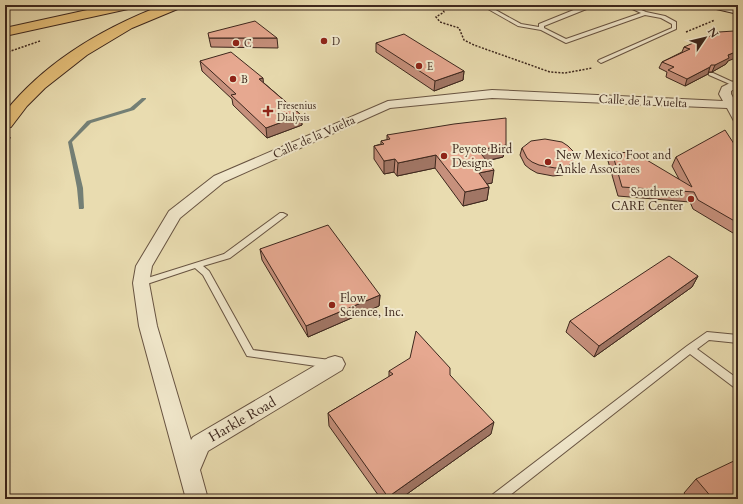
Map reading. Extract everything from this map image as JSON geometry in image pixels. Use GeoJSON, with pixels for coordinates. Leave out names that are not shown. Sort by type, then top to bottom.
{"type":"FeatureCollection","features":[{"type":"Feature","properties":{"kind":"highway"},"geometry":{"type":"LineString","coordinates":[[49,9],[71,5]]}},
{"type":"Feature","properties":{"kind":"highway"},"geometry":{"type":"LineString","coordinates":[[5,32],[128,5]]}},
{"type":"Feature","properties":{"kind":"highway"},"geometry":{"type":"LineString","coordinates":[[5,123],[16,108],[46,78],[83,52],[126,26],[175,5]]}},
{"type":"Feature","properties":{"kind":"street"},"geometry":{"type":"LineString","coordinates":[[717,5],[738,10]]}},
{"type":"Feature","properties":{"kind":"street"},"geometry":{"type":"LineString","coordinates":[[736,83],[726,89],[725,94],[734,105],[738,118]]}},
{"type":"Feature","properties":{"kind":"street","name":"Calle de la Vuelta"},"geometry":{"type":"LineString","coordinates":[[189,470],[148,326],[141,283],[144,266],[174,216],[219,179],[388,105],[492,94],[734,105]]}},
{"type":"Feature","properties":{"kind":"street","name":"Harkle Road"},"geometry":{"type":"LineString","coordinates":[[189,470],[200,444],[334,364]]}},
{"type":"Feature","properties":{"kind":"street"},"geometry":{"type":"LineString","coordinates":[[189,470],[197,499]]}},
{"type":"Feature","properties":{"kind":"lane"},"geometry":{"type":"LineString","coordinates":[[542,29],[540,25],[587,7],[588,5]]}},
{"type":"Feature","properties":{"kind":"lane"},"geometry":{"type":"LineString","coordinates":[[601,61],[674,29],[674,23],[663,17],[645,13],[626,5]]}},
{"type":"Feature","properties":{"kind":"lane"},"geometry":{"type":"LineString","coordinates":[[490,9],[520,25],[542,29],[566,41],[645,13]]}},
{"type":"Feature","properties":{"kind":"lane"},"geometry":{"type":"LineString","coordinates":[[711,74],[736,83]]}},
{"type":"Feature","properties":{"kind":"lane"},"geometry":{"type":"LineString","coordinates":[[141,283],[227,256],[283,215]]}},
{"type":"Feature","properties":{"kind":"lane"},"geometry":{"type":"LineString","coordinates":[[196,265],[206,273],[250,353],[334,364]]}},
{"type":"Feature","properties":{"kind":"lane"},"geometry":{"type":"LineString","coordinates":[[496,499],[707,336],[738,339]]}},
{"type":"Feature","properties":{"kind":"lane"},"geometry":{"type":"LineString","coordinates":[[690,349],[738,385]]}},
{"type":"Feature","properties":{"kind":"building"},"geometry":{"type":"Polygon","coordinates":[[[255,21],[277,38],[209,38],[208,33],[255,21]]]}},
{"type":"Feature","properties":{"kind":"building"},"geometry":{"type":"Polygon","coordinates":[[[734,31],[738,33],[738,51],[728,55],[729,58],[715,65],[711,65],[710,67],[687,79],[668,70],[674,67],[662,62],[690,49],[684,47],[719,32],[734,31]]]}},
{"type":"Feature","properties":{"kind":"building"},"geometry":{"type":"Polygon","coordinates":[[[404,34],[464,71],[435,81],[376,43],[404,34]]]}},
{"type":"Feature","properties":{"kind":"building"},"geometry":{"type":"Polygon","coordinates":[[[231,52],[263,78],[259,79],[301,115],[266,128],[231,95],[236,94],[200,61],[231,52]]]}},
{"type":"Feature","properties":{"kind":"building"},"geometry":{"type":"Polygon","coordinates":[[[506,118],[506,145],[478,150],[494,170],[479,173],[489,187],[465,192],[436,155],[398,163],[395,159],[384,161],[374,146],[384,144],[381,141],[390,139],[387,135],[454,124],[506,118]]]}},
{"type":"Feature","properties":{"kind":"building"},"geometry":{"type":"Polygon","coordinates":[[[725,130],[738,150],[738,223],[698,200],[694,192],[622,187],[612,152],[635,153],[692,187],[676,157],[725,130]]]}},
{"type":"Feature","properties":{"kind":"building","name":"New Mexico Foot and Ankle Associates"},"geometry":{"type":"Polygon","coordinates":[[[545,139],[562,142],[568,146],[573,151],[575,156],[574,161],[570,165],[555,168],[532,162],[527,158],[522,148],[531,141],[545,139]]]}},
{"type":"Feature","properties":{"kind":"building"},"geometry":{"type":"Polygon","coordinates":[[[328,225],[380,295],[306,326],[260,249],[328,225]]]}},
{"type":"Feature","properties":{"kind":"building"},"geometry":{"type":"Polygon","coordinates":[[[669,256],[698,276],[599,346],[570,321],[669,256]]]}},
{"type":"Feature","properties":{"kind":"building"},"geometry":{"type":"Polygon","coordinates":[[[416,331],[450,368],[450,375],[494,422],[388,497],[328,413],[393,374],[389,371],[410,358],[416,331]]]}},
{"type":"Feature","properties":{"kind":"building"},"geometry":{"type":"Polygon","coordinates":[[[738,459],[738,499],[713,499],[696,479],[738,459]]]}},
{"type":"Feature","properties":{"kind":"waterway"},"geometry":{"type":"LineString","coordinates":[[81,208],[80,188],[70,142],[89,122],[132,109],[144,99]]}},
{"type":"Feature","properties":{"kind":"place","name":"D"},"geometry":{"type":"Point","coordinates":[324,41]}},
{"type":"Feature","properties":{"kind":"place","name":"C"},"geometry":{"type":"Point","coordinates":[236,43]}},
{"type":"Feature","properties":{"kind":"place","name":"E"},"geometry":{"type":"Point","coordinates":[419,66]}},
{"type":"Feature","properties":{"kind":"place","name":"B"},"geometry":{"type":"Point","coordinates":[233,79]}},
{"type":"Feature","properties":{"kind":"place","name":"Fresenius Dialysis"},"geometry":{"type":"Point","coordinates":[268,111]}},
{"type":"Feature","properties":{"kind":"place","name":"Peyote Bird Designs"},"geometry":{"type":"Point","coordinates":[444,156]}},
{"type":"Feature","properties":{"kind":"place","name":"New Mexico Foot and Ankle Associates"},"geometry":{"type":"Point","coordinates":[548,162]}},
{"type":"Feature","properties":{"kind":"place","name":"Southwest CARE Center"},"geometry":{"type":"Point","coordinates":[691,199]}},
{"type":"Feature","properties":{"kind":"place","name":"Flow Science, Inc."},"geometry":{"type":"Point","coordinates":[332,305]}}]}
